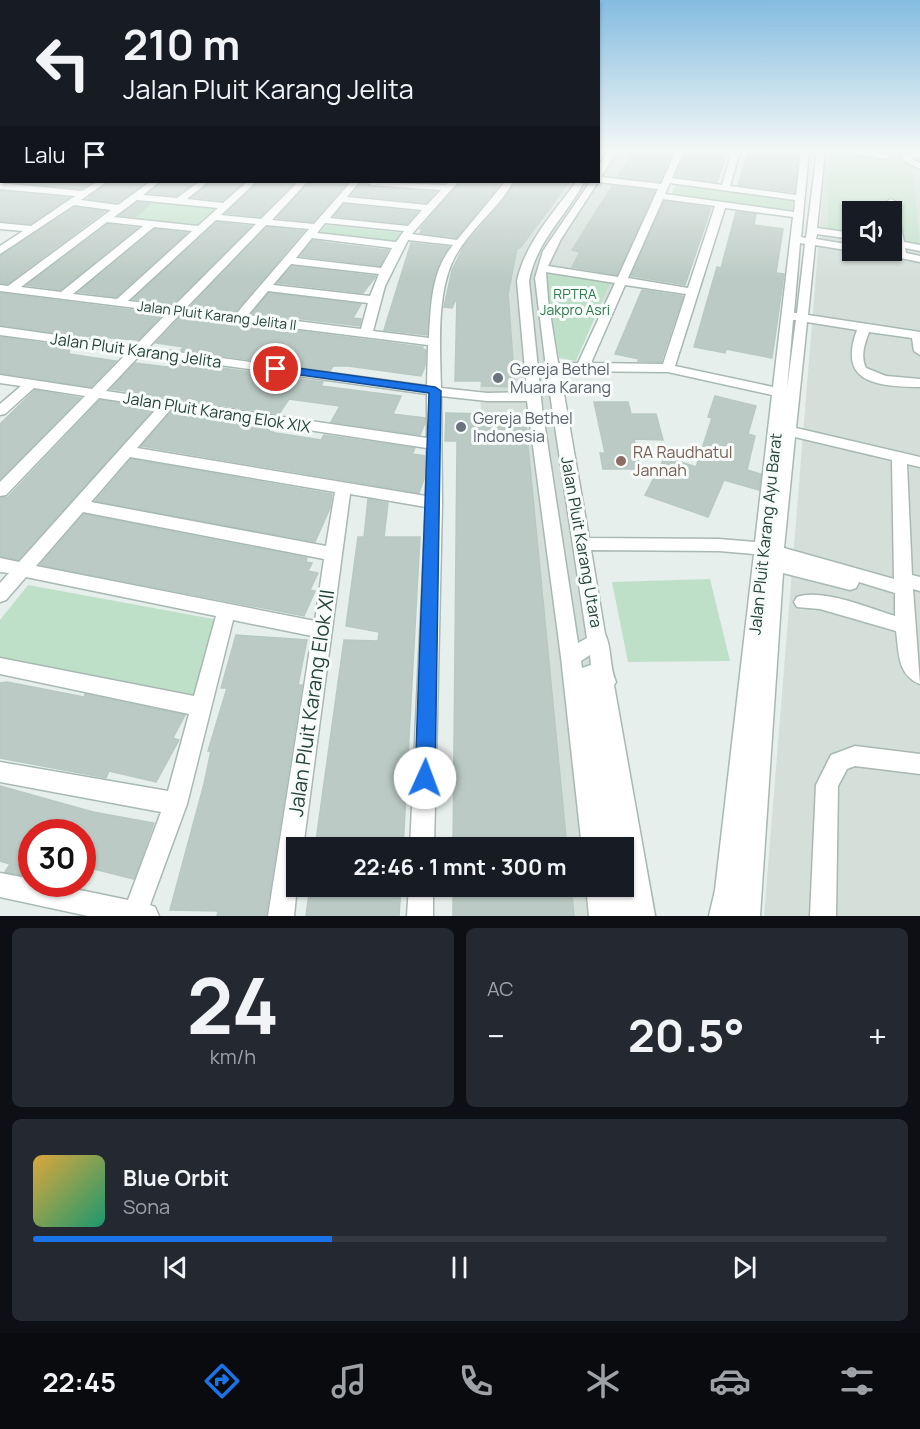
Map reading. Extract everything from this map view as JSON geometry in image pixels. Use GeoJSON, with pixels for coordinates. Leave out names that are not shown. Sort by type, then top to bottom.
{"type":"FeatureCollection","features":[{"type":"Feature","properties":{"kind":"street"},"geometry":{"type":"LineString","coordinates":[[0,251],[83,194]]}},
{"type":"Feature","properties":{"kind":"street"},"geometry":{"type":"LineString","coordinates":[[5,288],[139,194]]}},
{"type":"Feature","properties":{"kind":"street"},"geometry":{"type":"LineString","coordinates":[[179,201],[189,194]]}},
{"type":"Feature","properties":{"kind":"street"},"geometry":{"type":"LineString","coordinates":[[119,303],[239,194]]}},
{"type":"Feature","properties":{"kind":"street"},"geometry":{"type":"LineString","coordinates":[[0,491],[292,194]]}},
{"type":"Feature","properties":{"kind":"street"},"geometry":{"type":"LineString","coordinates":[[239,318],[345,194]]}},
{"type":"Feature","properties":{"kind":"street"},"geometry":{"type":"LineString","coordinates":[[366,333],[373,300],[383,271],[404,237],[442,194]]}},
{"type":"Feature","properties":{"kind":"street"},"geometry":{"type":"LineString","coordinates":[[422,837],[434,503],[434,342],[441,278],[458,243],[499,194]]}},
{"type":"Feature","properties":{"kind":"street","name":"Jalan Pluit Karang Utara"},"geometry":{"type":"LineString","coordinates":[[575,194],[542,268],[552,367],[606,682],[642,916]]}},
{"type":"Feature","properties":{"kind":"street","name":"Jalan Pluit Karang Utara"},"geometry":{"type":"LineString","coordinates":[[584,194],[532,254],[524,273],[535,403],[571,657],[593,837]]}},
{"type":"Feature","properties":{"kind":"street"},"geometry":{"type":"LineString","coordinates":[[584,366],[661,194]]}},
{"type":"Feature","properties":{"kind":"street"},"geometry":{"type":"LineString","coordinates":[[684,194],[842,239]]}},
{"type":"Feature","properties":{"kind":"street"},"geometry":{"type":"LineString","coordinates":[[736,194],[803,228],[842,244]]}},
{"type":"Feature","properties":{"kind":"street","name":"Jalan Pluit Karang Ayu Barat"},"geometry":{"type":"LineString","coordinates":[[722,916],[788,394],[803,228],[804,194]]}},
{"type":"Feature","properties":{"kind":"street","name":"Jalan Pluit Karang Ayu Barat"},"geometry":{"type":"LineString","coordinates":[[803,228],[811,194]]}},
{"type":"Feature","properties":{"kind":"street"},"geometry":{"type":"LineString","coordinates":[[134,197],[225,206]]}},
{"type":"Feature","properties":{"kind":"street"},"geometry":{"type":"LineString","coordinates":[[340,199],[429,208]]}},
{"type":"Feature","properties":{"kind":"street"},"geometry":{"type":"LineString","coordinates":[[72,202],[120,208]]}},
{"type":"Feature","properties":{"kind":"street"},"geometry":{"type":"LineString","coordinates":[[668,368],[721,204]]}},
{"type":"Feature","properties":{"kind":"street"},"geometry":{"type":"LineString","coordinates":[[213,217],[458,243]]}},
{"type":"Feature","properties":{"kind":"street"},"geometry":{"type":"LineString","coordinates":[[105,219],[200,229]]}},
{"type":"Feature","properties":{"kind":"street"},"geometry":{"type":"LineString","coordinates":[[64,295],[152,224]]}},
{"type":"Feature","properties":{"kind":"street"},"geometry":{"type":"LineString","coordinates":[[0,226],[32,229]]}},
{"type":"Feature","properties":{"kind":"street"},"geometry":{"type":"LineString","coordinates":[[316,228],[404,237]]}},
{"type":"Feature","properties":{"kind":"street"},"geometry":{"type":"LineString","coordinates":[[803,228],[842,234]]}},
{"type":"Feature","properties":{"kind":"street"},"geometry":{"type":"LineString","coordinates":[[902,246],[920,250]]}},
{"type":"Feature","properties":{"kind":"street"},"geometry":{"type":"LineString","coordinates":[[902,248],[920,259]]}},
{"type":"Feature","properties":{"kind":"street"},"geometry":{"type":"LineString","coordinates":[[288,260],[383,271]]}},
{"type":"Feature","properties":{"kind":"street"},"geometry":{"type":"LineString","coordinates":[[542,268],[692,292]]}},
{"type":"Feature","properties":{"kind":"street"},"geometry":{"type":"LineString","coordinates":[[264,287],[373,300]]}},
{"type":"Feature","properties":{"kind":"street","name":"Jalan Pluit Karang Jelita II"},"geometry":{"type":"LineString","coordinates":[[5,288],[434,342]]}},
{"type":"Feature","properties":{"kind":"street"},"geometry":{"type":"LineString","coordinates":[[795,316],[919,336],[920,351]]}},
{"type":"Feature","properties":{"kind":"street"},"geometry":{"type":"LineString","coordinates":[[864,328],[857,354],[858,365],[862,371],[883,380],[920,383]]}},
{"type":"Feature","properties":{"kind":"street","name":"Jalan Pluit Karang Jelita"},"geometry":{"type":"LineString","coordinates":[[0,331],[487,397],[501,403],[535,403]]}},
{"type":"Feature","properties":{"kind":"street"},"geometry":{"type":"LineString","coordinates":[[552,367],[668,368],[788,394]]}},
{"type":"Feature","properties":{"kind":"street","name":"Jalan Pluit Karang Elok XIX"},"geometry":{"type":"LineString","coordinates":[[0,379],[434,444]]}},
{"type":"Feature","properties":{"kind":"street"},"geometry":{"type":"LineString","coordinates":[[0,411],[31,384]]}},
{"type":"Feature","properties":{"kind":"street"},"geometry":{"type":"LineString","coordinates":[[0,595],[167,405]]}},
{"type":"Feature","properties":{"kind":"street"},"geometry":{"type":"LineString","coordinates":[[783,430],[920,462]]}},
{"type":"Feature","properties":{"kind":"street"},"geometry":{"type":"LineString","coordinates":[[125,451],[434,503]]}},
{"type":"Feature","properties":{"kind":"street"},"geometry":{"type":"LineString","coordinates":[[543,457],[571,474]]}},
{"type":"Feature","properties":{"kind":"street"},"geometry":{"type":"LineString","coordinates":[[899,457],[908,587],[905,626],[911,667],[920,675]]}},
{"type":"Feature","properties":{"kind":"street","name":"Jalan Pluit Karang Elok XII"},"geometry":{"type":"LineString","coordinates":[[281,916],[343,489]]}},
{"type":"Feature","properties":{"kind":"street"},"geometry":{"type":"LineString","coordinates":[[78,506],[332,554]]}},
{"type":"Feature","properties":{"kind":"street"},"geometry":{"type":"LineString","coordinates":[[583,544],[719,545],[908,587]]}},
{"type":"Feature","properties":{"kind":"street","name":"Jalan Pluit Karang Ayu Barat"},"geometry":{"type":"LineString","coordinates":[[747,916],[769,557]]}},
{"type":"Feature","properties":{"kind":"street"},"geometry":{"type":"LineString","coordinates":[[0,565],[321,630]]}},
{"type":"Feature","properties":{"kind":"street"},"geometry":{"type":"LineString","coordinates":[[803,602],[820,602],[905,626]]}},
{"type":"Feature","properties":{"kind":"street"},"geometry":{"type":"LineString","coordinates":[[0,885],[141,915],[176,804],[226,612]]}},
{"type":"Feature","properties":{"kind":"street"},"geometry":{"type":"LineString","coordinates":[[571,657],[598,640]]}},
{"type":"Feature","properties":{"kind":"street"},"geometry":{"type":"LineString","coordinates":[[0,666],[202,707]]}},
{"type":"Feature","properties":{"kind":"street"},"geometry":{"type":"LineString","coordinates":[[606,682],[604,678],[594,673],[589,674],[585,682],[607,837]]}},
{"type":"Feature","properties":{"kind":"street"},"geometry":{"type":"LineString","coordinates":[[823,916],[827,785],[839,762],[855,756],[920,764]]}},
{"type":"Feature","properties":{"kind":"street"},"geometry":{"type":"LineString","coordinates":[[0,772],[176,804]]}},
{"type":"Feature","properties":{"kind":"street"},"geometry":{"type":"LineString","coordinates":[[420,916],[421,897]]}},
{"type":"Feature","properties":{"kind":"street"},"geometry":{"type":"LineString","coordinates":[[599,897],[602,916]]}},
{"type":"Feature","properties":{"kind":"street"},"geometry":{"type":"LineString","coordinates":[[615,897],[618,916]]}},
{"type":"Feature","properties":{"kind":"shaded area"},"geometry":{"type":"Polygon","coordinates":[[[0,194],[84,194],[36,226],[0,222],[0,194]]]}},
{"type":"Feature","properties":{"kind":"shaded area"},"geometry":{"type":"Polygon","coordinates":[[[533,194],[659,194],[612,303],[540,295],[657,916],[501,916],[500,897],[634,897],[634,837],[498,837],[477,309],[493,247],[533,194]]]}},
{"type":"Feature","properties":{"kind":"shaded area"},"geometry":{"type":"Polygon","coordinates":[[[823,194],[920,194],[920,916],[764,916],[823,194]]]}},
{"type":"Feature","properties":{"kind":"green space"},"geometry":{"type":"Polygon","coordinates":[[[672,194],[747,194],[793,200],[792,212],[671,196],[672,194]]]}},
{"type":"Feature","properties":{"kind":"green space"},"geometry":{"type":"Polygon","coordinates":[[[828,194],[915,194],[920,246],[902,243],[902,201],[842,201],[842,232],[828,229],[828,194]]]}},
{"type":"Feature","properties":{"kind":"green space"},"geometry":{"type":"Polygon","coordinates":[[[137,201],[217,209],[197,227],[114,219],[137,201]]]}},
{"type":"Feature","properties":{"kind":"green space"},"geometry":{"type":"Polygon","coordinates":[[[326,225],[404,233],[395,247],[315,238],[326,225]]]}},
{"type":"Feature","properties":{"kind":"green space","name":"RPTRA Jakpro Asri"},"geometry":{"type":"Polygon","coordinates":[[[544,270],[610,283],[576,361],[559,358],[544,270]]]}},
{"type":"Feature","properties":{"kind":"green space"},"geometry":{"type":"Polygon","coordinates":[[[710,579],[730,661],[628,662],[612,582],[710,579]]]}},
{"type":"Feature","properties":{"kind":"green space"},"geometry":{"type":"Polygon","coordinates":[[[28,585],[219,620],[197,701],[0,662],[0,620],[28,585]]]}},
{"type":"Feature","properties":{"kind":"building"},"geometry":{"type":"Polygon","coordinates":[[[0,194],[69,198],[30,224],[0,221],[0,194]]]}},
{"type":"Feature","properties":{"kind":"building"},"geometry":{"type":"Polygon","coordinates":[[[93,194],[130,194],[117,203],[87,199],[93,194]]]}},
{"type":"Feature","properties":{"kind":"building"},"geometry":{"type":"Polygon","coordinates":[[[156,194],[179,194],[176,196],[156,194]]]}},
{"type":"Feature","properties":{"kind":"building"},"geometry":{"type":"Polygon","coordinates":[[[197,194],[230,194],[222,201],[193,197],[197,194]]]}},
{"type":"Feature","properties":{"kind":"building"},"geometry":{"type":"Polygon","coordinates":[[[246,194],[283,194],[260,217],[226,213],[246,194]]]}},
{"type":"Feature","properties":{"kind":"building"},"geometry":{"type":"Polygon","coordinates":[[[299,194],[338,194],[313,222],[277,218],[299,194]]]}},
{"type":"Feature","properties":{"kind":"building"},"geometry":{"type":"Polygon","coordinates":[[[352,194],[434,194],[426,203],[352,194]]]}},
{"type":"Feature","properties":{"kind":"building"},"geometry":{"type":"Polygon","coordinates":[[[450,194],[492,194],[456,238],[420,233],[423,229],[420,229],[450,194]]]}},
{"type":"Feature","properties":{"kind":"building"},"geometry":{"type":"Polygon","coordinates":[[[507,194],[560,194],[520,248],[517,248],[508,294],[515,387],[482,386],[482,381],[455,381],[457,297],[452,308],[444,307],[452,270],[464,246],[507,194]]]}},
{"type":"Feature","properties":{"kind":"building"},"geometry":{"type":"Polygon","coordinates":[[[607,194],[654,194],[617,275],[572,267],[580,252],[572,250],[607,194]]]}},
{"type":"Feature","properties":{"kind":"building"},"geometry":{"type":"Polygon","coordinates":[[[664,201],[711,208],[685,285],[631,276],[664,201]]]}},
{"type":"Feature","properties":{"kind":"building"},"geometry":{"type":"Polygon","coordinates":[[[138,202],[150,204],[135,217],[120,215],[138,202]]]}},
{"type":"Feature","properties":{"kind":"building"},"geometry":{"type":"Polygon","coordinates":[[[344,204],[417,212],[407,224],[334,216],[344,204]]]}},
{"type":"Feature","properties":{"kind":"building"},"geometry":{"type":"Polygon","coordinates":[[[75,207],[105,211],[7,284],[0,283],[0,256],[75,207]]]}},
{"type":"Feature","properties":{"kind":"building"},"geometry":{"type":"Polygon","coordinates":[[[736,212],[756,214],[754,225],[783,229],[776,273],[784,274],[772,358],[726,349],[725,353],[694,347],[717,267],[721,268],[736,212]]]}},
{"type":"Feature","properties":{"kind":"building"},"geometry":{"type":"Polygon","coordinates":[[[217,222],[251,226],[173,304],[133,299],[217,222]]]}},
{"type":"Feature","properties":{"kind":"building"},"geometry":{"type":"Polygon","coordinates":[[[108,224],[137,228],[60,290],[27,285],[108,224]]]}},
{"type":"Feature","properties":{"kind":"building"},"geometry":{"type":"Polygon","coordinates":[[[267,227],[304,231],[235,312],[191,306],[267,227]]]}},
{"type":"Feature","properties":{"kind":"building"},"geometry":{"type":"Polygon","coordinates":[[[155,229],[187,233],[116,297],[79,292],[155,229]]]}},
{"type":"Feature","properties":{"kind":"building"},"geometry":{"type":"Polygon","coordinates":[[[313,240],[388,250],[380,266],[300,256],[313,240]]]}},
{"type":"Feature","properties":{"kind":"building"},"geometry":{"type":"Polygon","coordinates":[[[411,243],[449,247],[434,277],[427,335],[384,330],[411,243]]]}},
{"type":"Feature","properties":{"kind":"building"},"geometry":{"type":"Polygon","coordinates":[[[292,266],[376,276],[363,293],[277,283],[292,266]]]}},
{"type":"Feature","properties":{"kind":"building"},"geometry":{"type":"Polygon","coordinates":[[[642,290],[683,296],[661,362],[638,361],[639,359],[615,354],[642,290]]]}},
{"type":"Feature","properties":{"kind":"building"},"geometry":{"type":"Polygon","coordinates":[[[0,293],[163,314],[138,340],[72,335],[0,325],[0,293]]]}},
{"type":"Feature","properties":{"kind":"building"},"geometry":{"type":"Polygon","coordinates":[[[269,293],[361,304],[353,318],[361,319],[360,326],[252,313],[269,293]]]}},
{"type":"Feature","properties":{"kind":"building"},"geometry":{"type":"Polygon","coordinates":[[[181,316],[423,347],[422,349],[426,350],[425,366],[421,376],[348,366],[333,366],[330,371],[181,350],[184,347],[156,343],[181,316]]]}},
{"type":"Feature","properties":{"kind":"building"},"geometry":{"type":"Polygon","coordinates":[[[0,337],[70,347],[69,354],[116,361],[91,387],[0,373],[0,337]]]}},
{"type":"Feature","properties":{"kind":"building"},"geometry":{"type":"Polygon","coordinates":[[[172,361],[323,382],[321,386],[401,396],[393,414],[425,418],[425,423],[420,435],[331,422],[340,406],[289,399],[279,414],[111,389],[135,363],[167,367],[172,361]]]}},
{"type":"Feature","properties":{"kind":"building"},"geometry":{"type":"Polygon","coordinates":[[[35,390],[80,398],[0,479],[0,424],[35,390]]]}},
{"type":"Feature","properties":{"kind":"building"},"geometry":{"type":"Polygon","coordinates":[[[715,396],[756,406],[748,434],[755,436],[747,470],[761,474],[759,490],[724,480],[708,517],[645,495],[665,457],[696,467],[712,418],[708,417],[715,396]]]}},
{"type":"Feature","properties":{"kind":"building"},"geometry":{"type":"Polygon","coordinates":[[[100,400],[154,409],[18,560],[0,556],[0,498],[8,497],[100,400]]]}},
{"type":"Feature","properties":{"kind":"building"},"geometry":{"type":"Polygon","coordinates":[[[594,402],[628,402],[631,414],[656,414],[663,440],[634,439],[641,469],[603,469],[600,453],[605,453],[594,402]]]}},
{"type":"Feature","properties":{"kind":"building"},"geometry":{"type":"Polygon","coordinates":[[[172,411],[271,427],[269,431],[276,433],[321,440],[324,435],[415,448],[412,454],[425,456],[424,479],[419,493],[141,446],[172,411]]]}},
{"type":"Feature","properties":{"kind":"building"},"geometry":{"type":"Polygon","coordinates":[[[446,413],[525,415],[566,837],[453,837],[457,441],[445,441],[446,413]]]}},
{"type":"Feature","properties":{"kind":"building"},"geometry":{"type":"Polygon","coordinates":[[[131,459],[332,494],[330,508],[315,542],[95,501],[131,459]]]}},
{"type":"Feature","properties":{"kind":"building"},"geometry":{"type":"Polygon","coordinates":[[[368,499],[388,503],[384,537],[420,537],[404,837],[317,837],[344,640],[378,641],[379,632],[346,626],[358,537],[364,537],[368,499]]]}},
{"type":"Feature","properties":{"kind":"building"},"geometry":{"type":"Polygon","coordinates":[[[84,514],[307,558],[306,562],[312,563],[308,571],[318,573],[310,590],[315,591],[304,616],[40,565],[84,514]]]}},
{"type":"Feature","properties":{"kind":"building"},"geometry":{"type":"Polygon","coordinates":[[[236,635],[307,640],[298,685],[302,685],[266,916],[217,916],[218,911],[170,910],[204,784],[211,751],[208,751],[227,688],[221,688],[236,635]]]}},
{"type":"Feature","properties":{"kind":"building"},"geometry":{"type":"Polygon","coordinates":[[[7,682],[84,697],[85,694],[185,715],[173,738],[179,740],[156,782],[109,771],[106,778],[0,758],[0,683],[7,682]]]}},
{"type":"Feature","properties":{"kind":"building"},"geometry":{"type":"Polygon","coordinates":[[[0,786],[93,812],[154,823],[134,879],[96,870],[96,819],[18,819],[18,874],[5,872],[10,864],[0,861],[0,786]]]}},
{"type":"Feature","properties":{"kind":"building"},"geometry":{"type":"Polygon","coordinates":[[[309,897],[400,897],[399,916],[306,916],[309,897]]]}},
{"type":"Feature","properties":{"kind":"building"},"geometry":{"type":"Polygon","coordinates":[[[453,897],[572,897],[574,916],[453,916],[453,897]]]}},
{"type":"Feature","properties":{"kind":"place","name":"Gereja Bethel Muara Karang"},"geometry":{"type":"Point","coordinates":[498,378]}},
{"type":"Feature","properties":{"kind":"place","name":"Gereja Bethel Indonesia"},"geometry":{"type":"Point","coordinates":[461,427]}},
{"type":"Feature","properties":{"kind":"place","name":"RA Raudhatul Jannah"},"geometry":{"type":"Point","coordinates":[621,461]}},
{"type":"Feature","properties":{"kind":"route"},"geometry":{"type":"LineString","coordinates":[[276,369],[435,391],[434,503],[425,778]]}}]}
